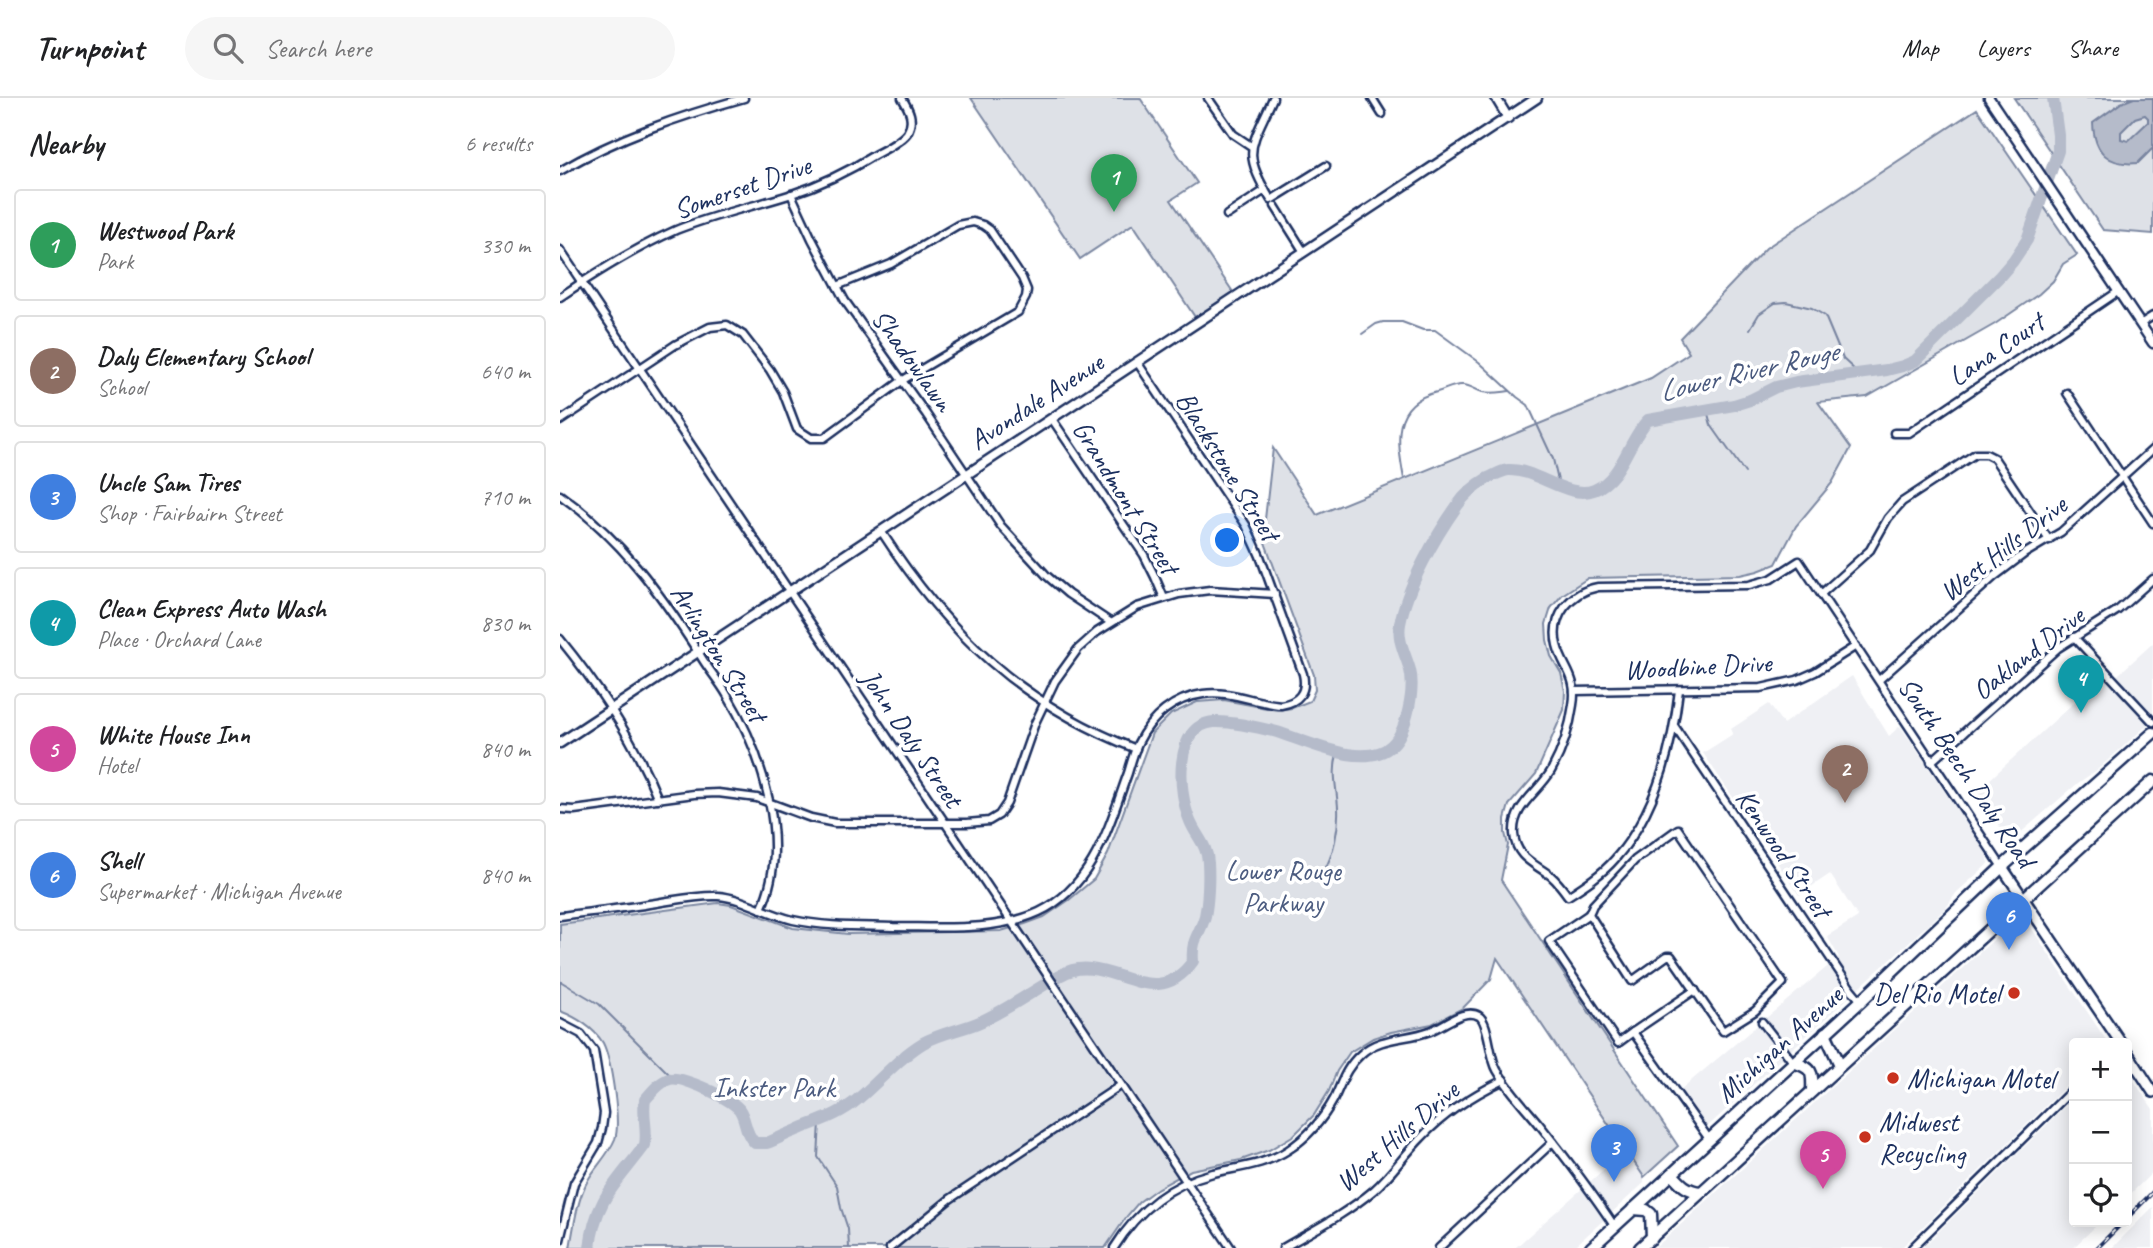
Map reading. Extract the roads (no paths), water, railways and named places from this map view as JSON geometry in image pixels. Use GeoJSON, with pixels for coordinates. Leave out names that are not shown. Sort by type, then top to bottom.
{"type":"FeatureCollection","features":[{"type":"Feature","properties":{"kind":"main road","name":"Michigan Avenue"},"geometry":{"type":"LineString","coordinates":[[1591,1248],[1861,1001],[2002,867],[2153,733]]}},
{"type":"Feature","properties":{"kind":"main road","name":"Michigan Avenue"},"geometry":{"type":"LineString","coordinates":[[1640,1248],[2153,781]]}},
{"type":"Feature","properties":{"kind":"main road","name":"South Beech Daly Road"},"geometry":{"type":"LineString","coordinates":[[2002,867],[2117,1038]]}},
{"type":"Feature","properties":{"kind":"main road"},"geometry":{"type":"LineString","coordinates":[[1825,1033],[1840,1065]]}},
{"type":"Feature","properties":{"kind":"main road"},"geometry":{"type":"LineString","coordinates":[[2132,1060],[2153,1092]]}},
{"type":"Feature","properties":{"kind":"main road"},"geometry":{"type":"LineString","coordinates":[[1793,1062],[1808,1069],[1813,1077],[1812,1091]]}},
{"type":"Feature","properties":{"kind":"main road"},"geometry":{"type":"LineString","coordinates":[[1672,1174],[1691,1192],[1701,1192]]}},
{"type":"Feature","properties":{"kind":"main road"},"geometry":{"type":"LineString","coordinates":[[1633,1209],[1646,1210],[1651,1214],[1652,1237]]}},
{"type":"Feature","properties":{"kind":"street"},"geometry":{"type":"LineString","coordinates":[[560,172],[600,149],[654,125],[741,98]]}},
{"type":"Feature","properties":{"kind":"street","name":"Somerset Drive"},"geometry":{"type":"LineString","coordinates":[[560,298],[631,253],[677,230],[791,194],[862,163],[903,137],[910,126],[909,110],[902,98]]}},
{"type":"Feature","properties":{"kind":"street"},"geometry":{"type":"LineString","coordinates":[[1208,98],[1234,134],[1251,146]]}},
{"type":"Feature","properties":{"kind":"street"},"geometry":{"type":"LineString","coordinates":[[1273,98],[1251,146],[1253,165],[1271,200],[1326,166]]}},
{"type":"Feature","properties":{"kind":"street"},"geometry":{"type":"LineString","coordinates":[[1372,98],[1382,114]]}},
{"type":"Feature","properties":{"kind":"street"},"geometry":{"type":"LineString","coordinates":[[1496,98],[1508,118]]}},
{"type":"Feature","properties":{"kind":"street","name":"Avondale Avenue"},"geometry":{"type":"LineString","coordinates":[[560,743],[1537,98]]}},
{"type":"Feature","properties":{"kind":"street"},"geometry":{"type":"LineString","coordinates":[[1989,98],[2153,343]]}},
{"type":"Feature","properties":{"kind":"street"},"geometry":{"type":"LineString","coordinates":[[1227,215],[1265,190]]}},
{"type":"Feature","properties":{"kind":"street","name":"Shadowlawn"},"geometry":{"type":"LineString","coordinates":[[791,194],[836,286],[1001,526],[1031,560],[1068,594],[1110,622]]}},
{"type":"Feature","properties":{"kind":"street"},"geometry":{"type":"LineString","coordinates":[[1275,206],[1304,252]]}},
{"type":"Feature","properties":{"kind":"street"},"geometry":{"type":"LineString","coordinates":[[560,421],[675,345],[710,327],[720,325],[731,326],[749,342],[770,370],[783,392],[797,429],[806,436],[824,438],[903,380],[1018,312],[1026,297],[1025,285],[997,239],[983,225],[974,222],[963,222],[891,264],[836,286]]}},
{"type":"Feature","properties":{"kind":"street","name":"John Daly Street"},"geometry":{"type":"LineString","coordinates":[[560,250],[1231,1248]]}},
{"type":"Feature","properties":{"kind":"street","name":"Lana Court"},"geometry":{"type":"LineString","coordinates":[[1894,433],[1909,433],[2119,291]]}},
{"type":"Feature","properties":{"kind":"street"},"geometry":{"type":"LineString","coordinates":[[2140,324],[2153,316]]}},
{"type":"Feature","properties":{"kind":"street","name":"Blackstone Street"},"geometry":{"type":"LineString","coordinates":[[1136,749],[1157,716],[1171,705],[1187,698],[1219,694],[1284,705],[1299,697],[1304,690],[1304,679],[1261,556],[1238,512],[1137,362]]}},
{"type":"Feature","properties":{"kind":"street"},"geometry":{"type":"LineString","coordinates":[[2067,393],[2153,523]]}},
{"type":"Feature","properties":{"kind":"street","name":"Grandmont Street"},"geometry":{"type":"LineString","coordinates":[[1052,419],[1144,555],[1164,598]]}},
{"type":"Feature","properties":{"kind":"street","name":"West Hills Drive"},"geometry":{"type":"LineString","coordinates":[[1879,680],[1995,576],[2062,532],[2153,449]]}},
{"type":"Feature","properties":{"kind":"street"},"geometry":{"type":"LineString","coordinates":[[1822,594],[1870,550],[1888,517],[1910,496],[1975,454],[1986,454],[1994,458],[2049,540]]}},
{"type":"Feature","properties":{"kind":"street","name":"Arlington Street"},"geometry":{"type":"LineString","coordinates":[[560,495],[596,524],[634,562],[671,612],[737,713],[760,768],[773,829],[773,865],[769,888],[761,909]]}},
{"type":"Feature","properties":{"kind":"street"},"geometry":{"type":"LineString","coordinates":[[560,916],[709,896],[734,899],[795,920],[846,926],[992,925],[1032,915],[1051,905],[1081,878],[1105,835],[1136,749],[1090,729],[1044,702],[996,667],[954,628],[920,588],[881,531]]}},
{"type":"Feature","properties":{"kind":"street","name":"South Beech Daly Road"},"geometry":{"type":"LineString","coordinates":[[1574,691],[1571,673],[1558,647],[1556,632],[1564,608],[1578,593],[1598,587],[1749,585],[1771,579],[1799,561],[2002,867]]}},
{"type":"Feature","properties":{"kind":"street","name":"Oakland Drive"},"geometry":{"type":"LineString","coordinates":[[1931,762],[2038,665],[2074,637],[2118,610],[2153,579]]}},
{"type":"Feature","properties":{"kind":"street"},"geometry":{"type":"LineString","coordinates":[[560,808],[574,810],[718,793],[769,802],[811,818],[835,823],[985,822],[994,819],[1003,811],[1044,702],[1070,658],[1088,639],[1110,622],[1137,607],[1164,598],[1210,590],[1275,594]]}},
{"type":"Feature","properties":{"kind":"street"},"geometry":{"type":"LineString","coordinates":[[2074,637],[2153,722]]}},
{"type":"Feature","properties":{"kind":"street"},"geometry":{"type":"LineString","coordinates":[[560,639],[610,709],[637,753],[658,799]]}},
{"type":"Feature","properties":{"kind":"street","name":"Woodbine Drive"},"geometry":{"type":"LineString","coordinates":[[1574,691],[1738,690],[1779,685],[1815,672],[1856,646]]}},
{"type":"Feature","properties":{"kind":"street"},"geometry":{"type":"LineString","coordinates":[[1574,691],[1571,719],[1557,757],[1544,782],[1520,809],[1514,829],[1516,845],[1523,856],[1553,878],[1568,896],[1608,867],[1635,832],[1648,808],[1659,782],[1675,727],[1679,690]]}},
{"type":"Feature","properties":{"kind":"street","name":"Kenwood Street"},"geometry":{"type":"LineString","coordinates":[[1675,727],[1861,1001]]}},
{"type":"Feature","properties":{"kind":"street"},"geometry":{"type":"LineString","coordinates":[[1589,914],[1632,981],[1667,956],[1671,956],[1695,990],[1723,1031],[1755,1011],[1783,983],[1678,829],[1634,860],[1593,905],[1589,914],[1549,941],[1618,1043],[1695,990]]}},
{"type":"Feature","properties":{"kind":"street"},"geometry":{"type":"LineString","coordinates":[[1114,1248],[1128,1227],[1145,1209],[1170,1190],[1212,1174],[1259,1164],[1296,1145],[1325,1114],[1347,1069],[1364,1051],[1384,1041],[1432,1031],[1465,1014],[1479,1016],[1485,1022],[1491,1056],[1497,1069],[1583,1179],[1615,1227]]}},
{"type":"Feature","properties":{"kind":"street"},"geometry":{"type":"LineString","coordinates":[[1762,1022],[1793,1062]]}},
{"type":"Feature","properties":{"kind":"street"},"geometry":{"type":"LineString","coordinates":[[560,1023],[581,1034],[594,1051],[604,1113],[598,1143],[578,1173],[570,1194],[560,1240]]}},
{"type":"Feature","properties":{"kind":"street"},"geometry":{"type":"LineString","coordinates":[[1633,1032],[1709,1139]]}},
{"type":"Feature","properties":{"kind":"street","name":"West Hills Drive"},"geometry":{"type":"LineString","coordinates":[[1283,1248],[1361,1200],[1385,1179],[1443,1116],[1471,1097],[1504,1080]]}},
{"type":"Feature","properties":{"kind":"street"},"geometry":{"type":"LineString","coordinates":[[890,1248],[950,1199],[1121,1084]]}},
{"type":"Feature","properties":{"kind":"street"},"geometry":{"type":"LineString","coordinates":[[1912,1248],[2069,1093]]}},
{"type":"Feature","properties":{"kind":"street"},"geometry":{"type":"LineString","coordinates":[[1438,1248],[1553,1142]]}},
{"type":"Feature","properties":{"kind":"water"},"geometry":{"type":"Polygon","coordinates":[[[2134,98],[2153,98],[2153,148],[2138,163],[2111,160],[2096,142],[2093,123],[2121,103],[2134,98]],[[2145,115],[2135,118],[2121,132],[2121,139],[2128,141],[2148,122],[2145,115]]]}},
{"type":"Feature","properties":{"kind":"waterway","name":"Lower River Rouge"},"geometry":{"type":"LineString","coordinates":[[590,1248],[602,1203],[645,1145],[645,1100],[666,1080],[685,1081],[726,1099],[739,1109],[755,1143],[767,1143],[851,1105],[923,1043],[982,1021],[1061,975],[1078,969],[1095,969],[1146,983],[1162,983],[1178,977],[1193,961],[1193,947],[1205,916],[1208,890],[1206,851],[1190,821],[1183,794],[1182,762],[1191,735],[1201,726],[1214,722],[1228,723],[1277,732],[1336,752],[1352,755],[1381,752],[1392,745],[1402,730],[1410,698],[1410,670],[1399,630],[1409,594],[1423,562],[1449,518],[1479,484],[1508,470],[1529,474],[1573,491],[1594,490],[1604,485],[1618,468],[1648,420],[1734,405],[1776,387],[1796,382],[1887,370],[1915,361],[2000,276],[2027,240],[2058,151],[2053,98]]}},
{"type":"Feature","properties":{"kind":"waterway"},"geometry":{"type":"LineString","coordinates":[[1750,329],[1759,314],[1775,303],[1786,302],[1812,308],[1825,316],[1843,359],[1857,372]]}},
{"type":"Feature","properties":{"kind":"waterway"},"geometry":{"type":"LineString","coordinates":[[1362,334],[1376,324],[1402,322],[1423,330],[1435,330],[1479,362],[1528,405],[1553,459],[1559,485]]}},
{"type":"Feature","properties":{"kind":"waterway"},"geometry":{"type":"LineString","coordinates":[[1404,479],[1399,438],[1404,414],[1411,405],[1422,397],[1456,385],[1466,385],[1486,393],[1510,391]]}},
{"type":"Feature","properties":{"kind":"waterway"},"geometry":{"type":"LineString","coordinates":[[1707,410],[1711,425],[1745,473]]}},
{"type":"Feature","properties":{"kind":"waterway"},"geometry":{"type":"LineString","coordinates":[[1323,873],[1337,833],[1335,773],[1338,752]]}},
{"type":"Feature","properties":{"kind":"waterway"},"geometry":{"type":"LineString","coordinates":[[560,981],[599,1004],[673,1078]]}},
{"type":"Feature","properties":{"kind":"waterway"},"geometry":{"type":"LineString","coordinates":[[820,1122],[818,1157],[837,1186],[848,1229],[849,1248]]}},
{"type":"Feature","properties":{"kind":"railway"},"geometry":{"type":"LineString","coordinates":[[2132,1213],[2153,1192]]}},
{"type":"Feature","properties":{"kind":"railway"},"geometry":{"type":"LineString","coordinates":[[2097,1248],[2118,1227]]}},
{"type":"Feature","properties":{"kind":"place","name":"Westwood Park"},"geometry":{"type":"Point","coordinates":[1114,212]}},
{"type":"Feature","properties":{"kind":"place","name":"Clean Express Auto Wash"},"geometry":{"type":"Point","coordinates":[2081,713]}},
{"type":"Feature","properties":{"kind":"place","name":"Daly Elementary School"},"geometry":{"type":"Point","coordinates":[1845,803]}},
{"type":"Feature","properties":{"kind":"place","name":"Shell"},"geometry":{"type":"Point","coordinates":[2009,950]}},
{"type":"Feature","properties":{"kind":"place","name":"Del Rio Motel"},"geometry":{"type":"Point","coordinates":[2014,993]}},
{"type":"Feature","properties":{"kind":"place","name":"Michigan Motel"},"geometry":{"type":"Point","coordinates":[1893,1078]}},
{"type":"Feature","properties":{"kind":"place","name":"Midwest Recycling"},"geometry":{"type":"Point","coordinates":[1865,1137]}},
{"type":"Feature","properties":{"kind":"place","name":"Uncle Sam Tires"},"geometry":{"type":"Point","coordinates":[1614,1182]}},
{"type":"Feature","properties":{"kind":"place","name":"White House Inn"},"geometry":{"type":"Point","coordinates":[1823,1189]}},
{"type":"Feature","properties":{"kind":"park label","name":"Lower Rouge Parkway"},"geometry":{"type":"Point","coordinates":[1283,886]}},
{"type":"Feature","properties":{"kind":"park label","name":"Inkster Park"},"geometry":{"type":"Point","coordinates":[774,1087]}}]}
